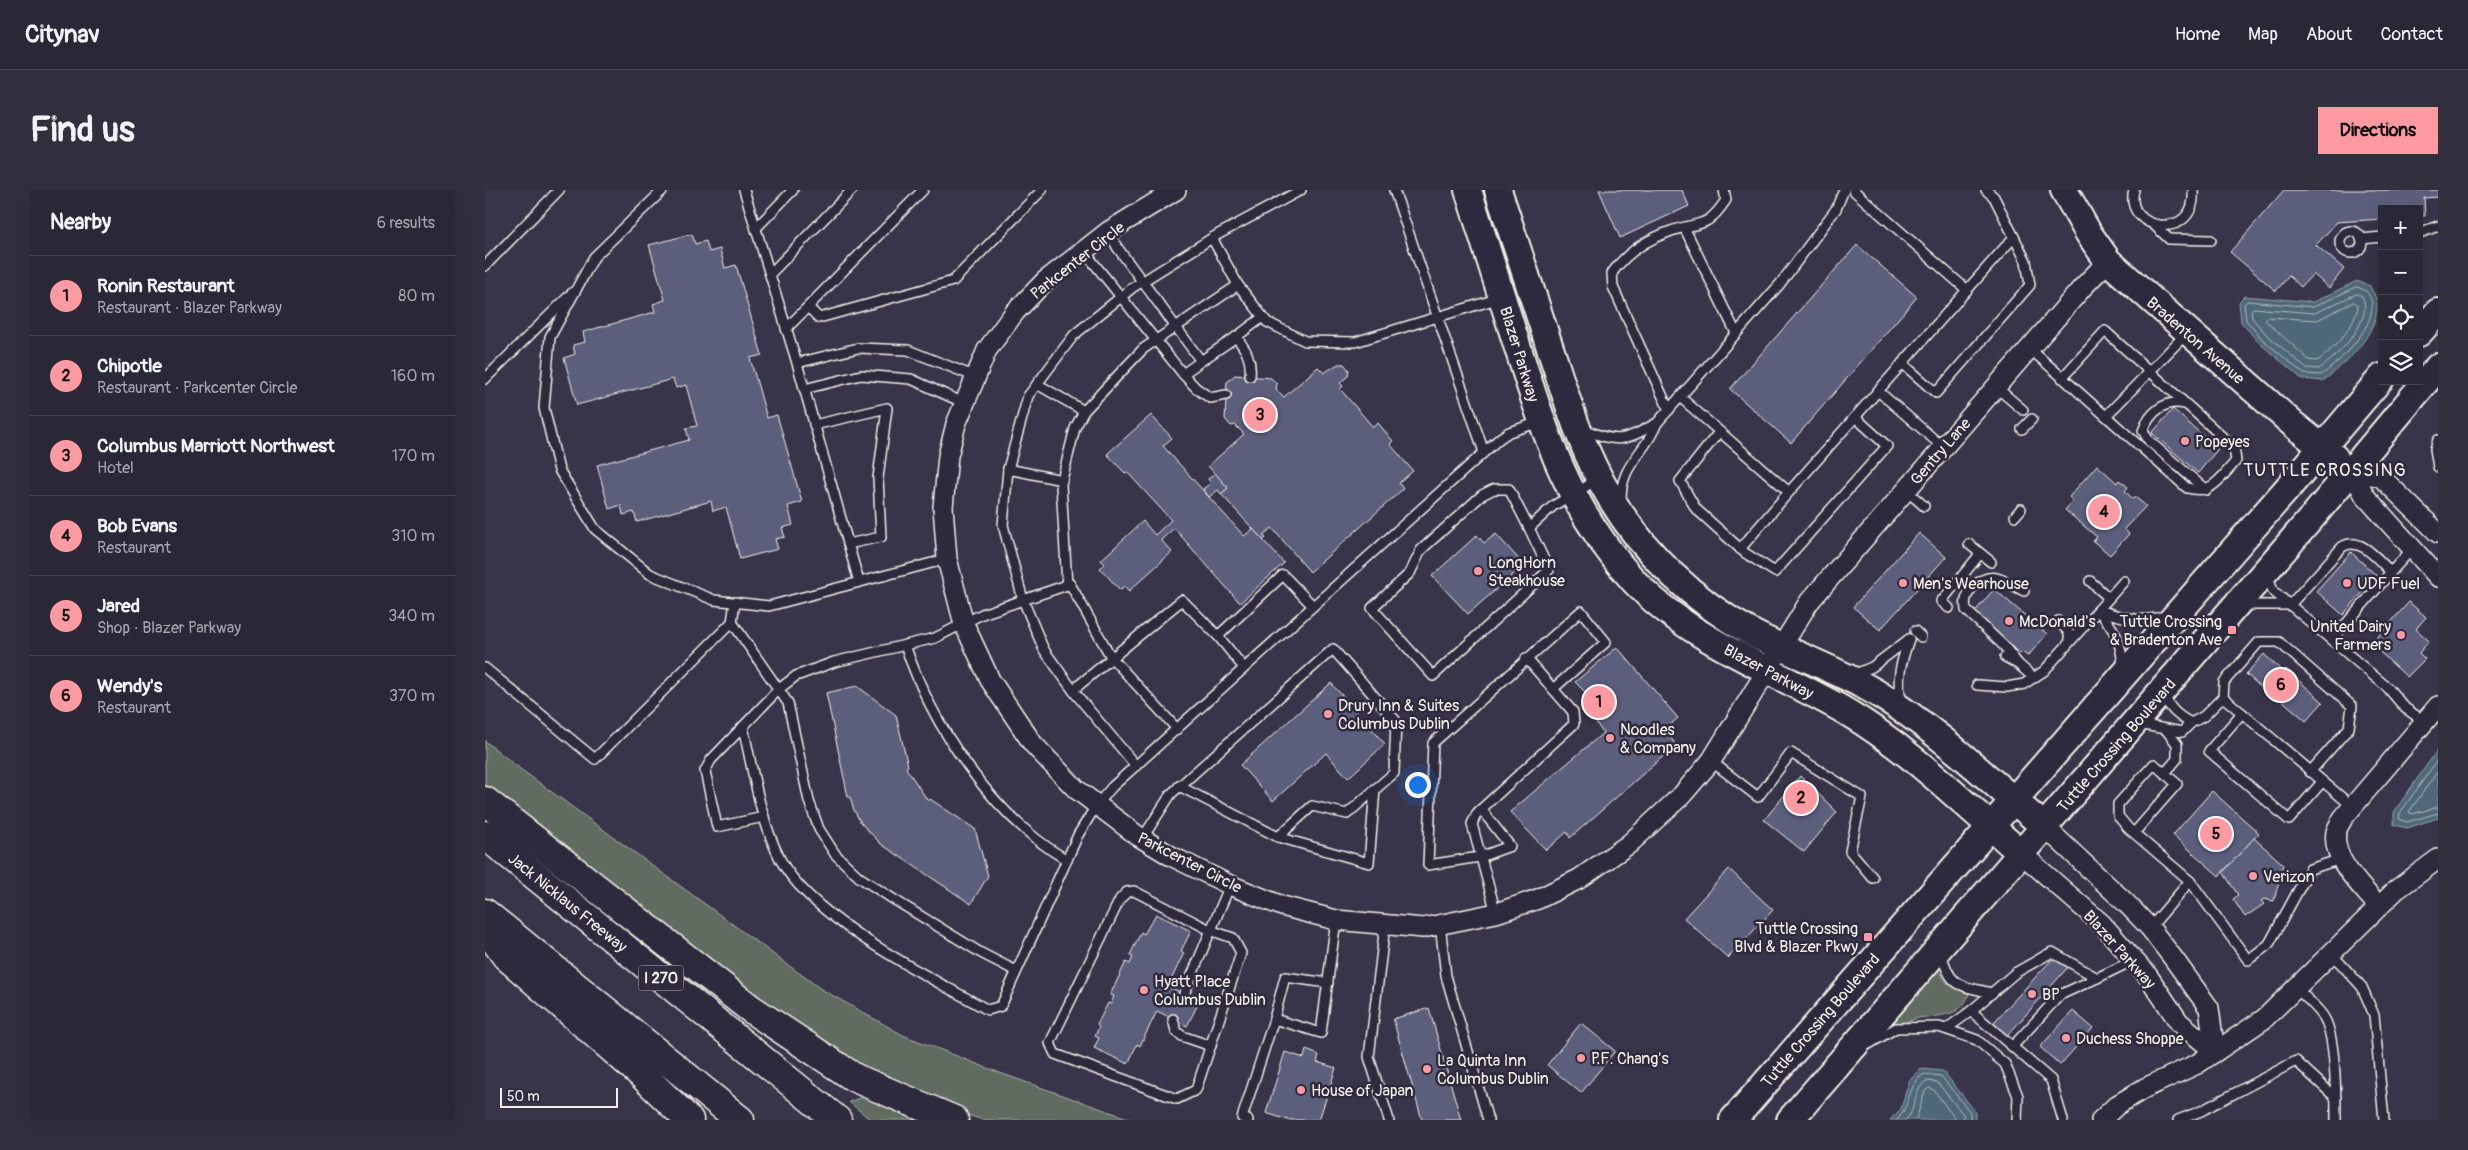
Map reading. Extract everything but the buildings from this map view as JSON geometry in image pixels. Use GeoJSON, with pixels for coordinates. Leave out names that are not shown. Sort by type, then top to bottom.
{"type":"FeatureCollection","features":[{"type":"Feature","properties":{"kind":"highway"},"geometry":{"type":"LineString","coordinates":[[485,802],[751,1009],[855,1078],[954,1120]]}},
{"type":"Feature","properties":{"kind":"highway","name":"Jack Nicklaus Freeway"},"geometry":{"type":"LineString","coordinates":[[485,835],[837,1120]]}},
{"type":"Feature","properties":{"kind":"highway"},"geometry":{"type":"LineString","coordinates":[[485,913],[741,1120]]}},
{"type":"Feature","properties":{"kind":"highway"},"geometry":{"type":"LineString","coordinates":[[485,927],[505,956],[640,1073],[689,1120]]}},
{"type":"Feature","properties":{"kind":"street","name":"Parkcenter Circle"},"geometry":{"type":"LineString","coordinates":[[1176,190],[1109,231],[1045,281],[1015,312],[987,350],[956,424],[948,456],[943,507],[947,559],[964,624],[990,680],[1028,738],[1052,766],[1096,806],[1142,839],[1171,856],[1230,885],[1282,906],[1336,920],[1423,928],[1496,913],[1538,899],[1579,879],[1629,844],[1682,795],[1711,761],[1781,647]]}},
{"type":"Feature","properties":{"kind":"street","name":"Blazer Parkway"},"geometry":{"type":"LineString","coordinates":[[1468,190],[1541,422],[1559,468],[1593,529],[1635,582],[1676,616],[1739,657],[1846,712],[1903,752],[2102,924],[2148,976],[2179,1022],[2215,1052]]}},
{"type":"Feature","properties":{"kind":"street","name":"Blazer Parkway"},"geometry":{"type":"LineString","coordinates":[[1498,190],[1575,426],[1599,479],[1622,516],[1659,562],[1694,595],[1722,615],[1781,647],[1845,676],[1905,712],[1944,740],[2045,827],[2150,928],[2209,1008],[2215,1052]]}},
{"type":"Feature","properties":{"kind":"street","name":"Bradenton Avenue"},"geometry":{"type":"LineString","coordinates":[[2064,190],[2089,234],[2108,262],[2321,448],[2352,471],[2381,478],[2438,533]]}},
{"type":"Feature","properties":{"kind":"street","name":"Gentry Lane"},"geometry":{"type":"LineString","coordinates":[[1781,647],[1809,602],[2029,348],[2082,288],[2108,262]]}},
{"type":"Feature","properties":{"kind":"street"},"geometry":{"type":"LineString","coordinates":[[2423,329],[2438,312]]}},
{"type":"Feature","properties":{"kind":"street","name":"Tuttle Crossing Boulevard"},"geometry":{"type":"LineString","coordinates":[[1791,1120],[2163,691],[2352,471],[2438,367]]}},
{"type":"Feature","properties":{"kind":"street","name":"Tuttle Crossing Boulevard"},"geometry":{"type":"LineString","coordinates":[[1733,1120],[2014,801],[2378,382]]}},
{"type":"Feature","properties":{"kind":"street","name":"Bradenton Avenue"},"geometry":{"type":"LineString","coordinates":[[2352,471],[2365,496],[2438,577]]}},
{"type":"Feature","properties":{"kind":"street"},"geometry":{"type":"LineString","coordinates":[[2378,906],[2341,859],[2336,844],[2336,831],[2353,807],[2438,706]]}},
{"type":"Feature","properties":{"kind":"street"},"geometry":{"type":"LineString","coordinates":[[2101,1120],[2117,1105],[2145,1088],[2197,1064],[2264,1018],[2378,906],[2403,884],[2438,859]]}},
{"type":"Feature","properties":{"kind":"lane"},"geometry":{"type":"LineString","coordinates":[[485,266],[559,190]]}},
{"type":"Feature","properties":{"kind":"lane"},"geometry":{"type":"LineString","coordinates":[[663,190],[594,257],[550,337],[544,408],[559,470],[595,529],[650,574],[714,600],[769,606],[947,559]]}},
{"type":"Feature","properties":{"kind":"lane"},"geometry":{"type":"LineString","coordinates":[[744,190],[797,363],[859,582]]}},
{"type":"Feature","properties":{"kind":"lane"},"geometry":{"type":"LineString","coordinates":[[756,228],[793,190]]}},
{"type":"Feature","properties":{"kind":"lane"},"geometry":{"type":"LineString","coordinates":[[770,274],[852,190]]}},
{"type":"Feature","properties":{"kind":"lane"},"geometry":{"type":"LineString","coordinates":[[787,329],[923,190]]}},
{"type":"Feature","properties":{"kind":"lane"},"geometry":{"type":"LineString","coordinates":[[808,307],[819,318],[953,282],[1042,190]]}},
{"type":"Feature","properties":{"kind":"lane"},"geometry":{"type":"LineString","coordinates":[[1136,766],[1073,690],[1044,650],[1023,600],[1003,525],[1007,469],[1028,396],[1074,335],[1142,282],[1212,238],[1301,190]]}},
{"type":"Feature","properties":{"kind":"lane"},"geometry":{"type":"LineString","coordinates":[[1394,190],[1484,452]]}},
{"type":"Feature","properties":{"kind":"lane"},"geometry":{"type":"LineString","coordinates":[[1669,410],[1613,287],[1612,272],[1633,250],[1672,231],[1704,224],[1717,214],[1726,200],[1724,190]]}},
{"type":"Feature","properties":{"kind":"lane"},"geometry":{"type":"LineString","coordinates":[[1575,426],[1612,440],[1635,436],[1657,423],[1780,284],[1836,209],[1844,190]]}},
{"type":"Feature","properties":{"kind":"lane"},"geometry":{"type":"LineString","coordinates":[[1853,190],[1967,290]]}},
{"type":"Feature","properties":{"kind":"lane"},"geometry":{"type":"LineString","coordinates":[[1902,363],[1936,392],[2030,285],[2026,261],[1994,197],[1986,190]]}},
{"type":"Feature","properties":{"kind":"lane"},"geometry":{"type":"LineString","coordinates":[[2125,190],[2138,212],[2169,239],[2211,240]]}},
{"type":"Feature","properties":{"kind":"lane"},"geometry":{"type":"LineString","coordinates":[[2134,190],[2134,204]]}},
{"type":"Feature","properties":{"kind":"lane"},"geometry":{"type":"LineString","coordinates":[[2152,224],[2161,226],[2179,222],[2191,207],[2193,190]]}},
{"type":"Feature","properties":{"kind":"lane"},"geometry":{"type":"LineString","coordinates":[[2423,232],[2438,226]]}},
{"type":"Feature","properties":{"kind":"lane"},"geometry":{"type":"LineString","coordinates":[[1685,229],[1736,333]]}},
{"type":"Feature","properties":{"kind":"lane"},"geometry":{"type":"LineString","coordinates":[[1109,231],[1117,247],[1201,361]]}},
{"type":"Feature","properties":{"kind":"lane"},"geometry":{"type":"LineString","coordinates":[[1741,549],[1855,416],[2014,237]]}},
{"type":"Feature","properties":{"kind":"lane"},"geometry":{"type":"LineString","coordinates":[[2361,239],[2378,237]]}},
{"type":"Feature","properties":{"kind":"lane"},"geometry":{"type":"LineString","coordinates":[[1212,238],[1238,285],[1267,322],[1305,341],[1355,342],[1502,298]]}},
{"type":"Feature","properties":{"kind":"lane"},"geometry":{"type":"LineString","coordinates":[[1084,251],[1155,341],[1196,388],[1210,398],[1226,395]]}},
{"type":"Feature","properties":{"kind":"lane"},"geometry":{"type":"LineString","coordinates":[[485,379],[579,285]]}},
{"type":"Feature","properties":{"kind":"lane"},"geometry":{"type":"LineString","coordinates":[[1067,585],[1062,480],[1075,428],[1083,411],[1143,349],[1238,285]]}},
{"type":"Feature","properties":{"kind":"lane"},"geometry":{"type":"LineString","coordinates":[[1183,374],[1263,317]]}},
{"type":"Feature","properties":{"kind":"lane"},"geometry":{"type":"LineString","coordinates":[[2029,348],[2187,488],[2200,491],[2207,490],[2217,482],[2236,460],[2234,448],[2105,331],[2063,378]]}},
{"type":"Feature","properties":{"kind":"lane"},"geometry":{"type":"LineString","coordinates":[[2106,416],[2187,332]]}},
{"type":"Feature","properties":{"kind":"lane"},"geometry":{"type":"LineString","coordinates":[[1236,337],[1246,349],[1251,366],[1250,376]]}},
{"type":"Feature","properties":{"kind":"lane"},"geometry":{"type":"LineString","coordinates":[[797,363],[858,348],[907,350],[976,377]]}},
{"type":"Feature","properties":{"kind":"lane"},"geometry":{"type":"LineString","coordinates":[[804,389],[861,375],[911,379],[964,403]]}},
{"type":"Feature","properties":{"kind":"lane"},"geometry":{"type":"LineString","coordinates":[[1037,384],[1083,411]]}},
{"type":"Feature","properties":{"kind":"lane"},"geometry":{"type":"LineString","coordinates":[[1996,387],[2023,410]]}},
{"type":"Feature","properties":{"kind":"lane"},"geometry":{"type":"LineString","coordinates":[[1878,391],[1943,447]]}},
{"type":"Feature","properties":{"kind":"lane"},"geometry":{"type":"LineString","coordinates":[[1680,398],[1789,492]]}},
{"type":"Feature","properties":{"kind":"lane"},"geometry":{"type":"LineString","coordinates":[[2186,404],[2173,401],[2164,404],[2145,424],[2143,431],[2149,441],[2207,490]]}},
{"type":"Feature","properties":{"kind":"lane"},"geometry":{"type":"LineString","coordinates":[[815,425],[887,408],[877,478],[881,537],[848,544]]}},
{"type":"Feature","properties":{"kind":"lane"},"geometry":{"type":"LineString","coordinates":[[1719,432],[1680,481],[1696,509],[1741,549],[1775,572],[1887,446],[1855,416]]}},
{"type":"Feature","properties":{"kind":"lane"},"geometry":{"type":"LineString","coordinates":[[2022,430],[2032,419]]}},
{"type":"Feature","properties":{"kind":"lane"},"geometry":{"type":"LineString","coordinates":[[743,727],[764,817],[780,859],[796,884],[821,907],[861,936],[988,1010],[1001,1006],[1078,835],[1096,806],[1136,766],[1484,452],[1509,432],[1541,422]]}},
{"type":"Feature","properties":{"kind":"lane"},"geometry":{"type":"LineString","coordinates":[[1622,516],[1623,479],[1634,458],[1651,438],[1657,423]]}},
{"type":"Feature","properties":{"kind":"lane"},"geometry":{"type":"LineString","coordinates":[[2438,440],[2435,449],[2438,467]]}},
{"type":"Feature","properties":{"kind":"lane"},"geometry":{"type":"LineString","coordinates":[[1007,469],[1062,480]]}},
{"type":"Feature","properties":{"kind":"lane"},"geometry":{"type":"LineString","coordinates":[[1529,528],[1553,506],[1572,493],[1599,479]]}},
{"type":"Feature","properties":{"kind":"lane"},"geometry":{"type":"LineString","coordinates":[[1494,489],[1509,489],[1529,528],[1549,570],[1433,676],[1372,608],[1410,573],[1421,550],[1482,494],[1494,489]]}},
{"type":"Feature","properties":{"kind":"lane"},"geometry":{"type":"LineString","coordinates":[[1906,490],[1923,506]]}},
{"type":"Feature","properties":{"kind":"lane"},"geometry":{"type":"LineString","coordinates":[[2236,606],[2290,605],[2342,547],[2349,543],[2359,544],[2391,572]]}},
{"type":"Feature","properties":{"kind":"lane"},"geometry":{"type":"LineString","coordinates":[[1969,544],[1991,562]]}},
{"type":"Feature","properties":{"kind":"lane"},"geometry":{"type":"LineString","coordinates":[[2332,640],[2412,549]]}},
{"type":"Feature","properties":{"kind":"lane"},"geometry":{"type":"LineString","coordinates":[[1949,608],[1943,599],[1980,554]]}},
{"type":"Feature","properties":{"kind":"lane"},"geometry":{"type":"LineString","coordinates":[[2266,571],[2273,591],[2388,688],[2405,708],[2425,722]]}},
{"type":"Feature","properties":{"kind":"lane"},"geometry":{"type":"LineString","coordinates":[[1218,636],[1283,575],[1313,606]]}},
{"type":"Feature","properties":{"kind":"lane"},"geometry":{"type":"LineString","coordinates":[[2024,591],[1997,577],[1985,578],[1969,591],[1964,602],[1966,610],[2034,678]]}},
{"type":"Feature","properties":{"kind":"lane"},"geometry":{"type":"LineString","coordinates":[[2090,581],[2109,598]]}},
{"type":"Feature","properties":{"kind":"lane"},"geometry":{"type":"LineString","coordinates":[[1977,686],[2007,687],[2024,684],[2034,678],[2056,659],[2071,639],[2124,581]]}},
{"type":"Feature","properties":{"kind":"lane"},"geometry":{"type":"LineString","coordinates":[[764,817],[717,827],[705,771],[711,760],[779,689],[797,676],[834,662],[935,638],[982,614],[1070,584],[1111,657],[1177,729]]}},
{"type":"Feature","properties":{"kind":"lane"},"geometry":{"type":"LineString","coordinates":[[1073,690],[1182,600],[1218,636],[1244,668]]}},
{"type":"Feature","properties":{"kind":"lane"},"geometry":{"type":"LineString","coordinates":[[485,668],[595,759],[733,622],[735,602]]}},
{"type":"Feature","properties":{"kind":"lane"},"geometry":{"type":"LineString","coordinates":[[2098,610],[2133,620],[2147,620],[2178,613]]}},
{"type":"Feature","properties":{"kind":"lane"},"geometry":{"type":"LineString","coordinates":[[2098,610],[2118,635],[2122,650],[2124,675]]}},
{"type":"Feature","properties":{"kind":"lane"},"geometry":{"type":"LineString","coordinates":[[1481,809],[1510,846],[1480,857],[1428,865],[1433,743],[1526,658],[1581,611],[1606,642],[1553,689]]}},
{"type":"Feature","properties":{"kind":"lane"},"geometry":{"type":"LineString","coordinates":[[2058,621],[2071,639]]}},
{"type":"Feature","properties":{"kind":"lane"},"geometry":{"type":"LineString","coordinates":[[733,622],[788,703],[809,801],[819,829],[835,854],[859,877],[893,899],[981,953],[1017,971]]}},
{"type":"Feature","properties":{"kind":"lane"},"geometry":{"type":"LineString","coordinates":[[1845,676],[1872,667],[1909,638],[1902,659],[1898,684],[1905,712]]}},
{"type":"Feature","properties":{"kind":"lane"},"geometry":{"type":"LineString","coordinates":[[2134,723],[2167,731],[2182,732],[2223,697],[2224,682],[2259,642],[2279,642],[2352,706],[2349,728],[2310,772]]}},
{"type":"Feature","properties":{"kind":"lane"},"geometry":{"type":"LineString","coordinates":[[905,645],[926,695],[944,728],[972,770],[1021,827],[1046,848],[1067,860]]}},
{"type":"Feature","properties":{"kind":"lane"},"geometry":{"type":"LineString","coordinates":[[1142,839],[1171,794],[1179,786],[1333,649],[1396,721],[1394,773],[1347,814],[1312,806],[1278,837]]}},
{"type":"Feature","properties":{"kind":"lane"},"geometry":{"type":"LineString","coordinates":[[2005,656],[2019,664]]}},
{"type":"Feature","properties":{"kind":"lane"},"geometry":{"type":"LineString","coordinates":[[1496,913],[1471,824],[1481,809],[1574,724],[1573,712],[1526,658]]}},
{"type":"Feature","properties":{"kind":"lane"},"geometry":{"type":"LineString","coordinates":[[2163,691],[2169,706],[2191,723]]}},
{"type":"Feature","properties":{"kind":"lane"},"geometry":{"type":"LineString","coordinates":[[2223,697],[2353,807]]}},
{"type":"Feature","properties":{"kind":"lane"},"geometry":{"type":"LineString","coordinates":[[2242,713],[2209,751],[2289,820],[2322,782]]}},
{"type":"Feature","properties":{"kind":"lane"},"geometry":{"type":"LineString","coordinates":[[2165,773],[2177,759],[2177,744],[2167,731]]}},
{"type":"Feature","properties":{"kind":"lane"},"geometry":{"type":"LineString","coordinates":[[1711,761],[1758,797],[1791,753],[1862,797],[1850,851],[1873,878]]}},
{"type":"Feature","properties":{"kind":"lane"},"geometry":{"type":"LineString","coordinates":[[2134,833],[2177,784],[2154,764],[2118,804],[2118,816],[2134,833],[2190,881],[2248,960],[2269,944],[2310,869],[2341,859]]}},
{"type":"Feature","properties":{"kind":"lane"},"geometry":{"type":"LineString","coordinates":[[1179,786],[1278,837],[1369,863],[1375,789]]}},
{"type":"Feature","properties":{"kind":"lane"},"geometry":{"type":"LineString","coordinates":[[2150,928],[2190,881]]}},
{"type":"Feature","properties":{"kind":"lane"},"geometry":{"type":"LineString","coordinates":[[1184,994],[1230,885]]}},
{"type":"Feature","properties":{"kind":"lane"},"geometry":{"type":"LineString","coordinates":[[1134,891],[1210,930],[1233,938],[1241,953],[1197,1090],[1177,1099],[1055,1054],[1050,1042],[1121,899],[1127,892],[1134,891]]}},
{"type":"Feature","properties":{"kind":"lane"},"geometry":{"type":"LineString","coordinates":[[1274,1019],[1321,1033],[1336,920]]}},
{"type":"Feature","properties":{"kind":"lane"},"geometry":{"type":"LineString","coordinates":[[1440,924],[1446,976],[1487,1120]]}},
{"type":"Feature","properties":{"kind":"lane"},"geometry":{"type":"LineString","coordinates":[[1385,925],[1369,1057],[1389,1120]]}},
{"type":"Feature","properties":{"kind":"lane"},"geometry":{"type":"LineString","coordinates":[[1940,949],[1951,978],[1960,986],[1992,993]]}},
{"type":"Feature","properties":{"kind":"lane"},"geometry":{"type":"LineString","coordinates":[[1946,1029],[1971,1011],[2015,973],[2051,952],[2097,978]]}},
{"type":"Feature","properties":{"kind":"lane"},"geometry":{"type":"LineString","coordinates":[[2331,953],[2362,987],[2374,1015],[2384,1120]]}},
{"type":"Feature","properties":{"kind":"lane"},"geometry":{"type":"LineString","coordinates":[[2013,1046],[2059,995],[2134,960]]}},
{"type":"Feature","properties":{"kind":"lane"},"geometry":{"type":"LineString","coordinates":[[1248,1120],[1242,1118],[1274,1019],[1285,977],[1328,983]]}},
{"type":"Feature","properties":{"kind":"lane"},"geometry":{"type":"LineString","coordinates":[[2295,987],[2323,1016],[2328,1026],[2336,1098],[2336,1120]]}},
{"type":"Feature","properties":{"kind":"lane"},"geometry":{"type":"LineString","coordinates":[[1971,1011],[2051,1080],[2063,1120]]}},
{"type":"Feature","properties":{"kind":"lane"},"geometry":{"type":"LineString","coordinates":[[1173,1019],[1176,1031],[1183,1036],[1211,1046]]}},
{"type":"Feature","properties":{"kind":"lane"},"geometry":{"type":"LineString","coordinates":[[1845,1058],[1896,1028],[1939,1027],[1977,1040],[2005,1064],[2018,1096],[2017,1120]]}},
{"type":"Feature","properties":{"kind":"lane"},"geometry":{"type":"LineString","coordinates":[[2177,1120],[2201,1111],[2296,1061],[2336,1098]]}},
{"type":"Feature","properties":{"kind":"green space"},"geometry":{"type":"Polygon","coordinates":[[[485,741],[519,768],[821,989],[903,1035],[1000,1073],[1133,1120],[983,1120],[944,1107],[852,1065],[747,992],[485,788],[485,741]]]}},
{"type":"Feature","properties":{"kind":"green space"},"geometry":{"type":"Polygon","coordinates":[[[1937,968],[1946,982],[1954,988],[1969,994],[1961,1007],[1948,1014],[1918,1018],[1887,1026],[1937,968]]]}},
{"type":"Feature","properties":{"kind":"green space"},"geometry":{"type":"Polygon","coordinates":[[[870,1094],[937,1120],[871,1120],[849,1102],[870,1094]]]}},
{"type":"Feature","properties":{"kind":"water"},"geometry":{"type":"Polygon","coordinates":[[[2357,281],[2370,286],[2377,304],[2376,316],[2372,327],[2359,348],[2323,381],[2302,379],[2259,343],[2241,322],[2239,302],[2244,296],[2313,302],[2357,281]]]}},
{"type":"Feature","properties":{"kind":"water"},"geometry":{"type":"Polygon","coordinates":[[[2438,749],[2438,818],[2407,828],[2394,825],[2394,812],[2438,749]]]}},
{"type":"Feature","properties":{"kind":"water"},"geometry":{"type":"Polygon","coordinates":[[[1921,1069],[1943,1071],[1975,1111],[1975,1120],[1890,1120],[1901,1109],[1909,1081],[1921,1069]]]}},
{"type":"Feature","properties":{"kind":"place","name":"Columbus Marriott Northwest"},"geometry":{"type":"Point","coordinates":[1260,415]}},
{"type":"Feature","properties":{"kind":"place","name":"Popeyes"},"geometry":{"type":"Point","coordinates":[2185,441]}},
{"type":"Feature","properties":{"kind":"place","name":"Bob Evans"},"geometry":{"type":"Point","coordinates":[2104,512]}},
{"type":"Feature","properties":{"kind":"place","name":"LongHorn Steakhouse"},"geometry":{"type":"Point","coordinates":[1478,571]}},
{"type":"Feature","properties":{"kind":"place","name":"Men's Wearhouse"},"geometry":{"type":"Point","coordinates":[1903,583]}},
{"type":"Feature","properties":{"kind":"place","name":"UDF Fuel"},"geometry":{"type":"Point","coordinates":[2347,583]}},
{"type":"Feature","properties":{"kind":"place","name":"McDonald's"},"geometry":{"type":"Point","coordinates":[2009,621]}},
{"type":"Feature","properties":{"kind":"place","name":"Tuttle Crossing & Bradenton Ave"},"geometry":{"type":"Point","coordinates":[2232,630]}},
{"type":"Feature","properties":{"kind":"place","name":"United Dairy Farmers"},"geometry":{"type":"Point","coordinates":[2401,635]}},
{"type":"Feature","properties":{"kind":"place","name":"Wendy's"},"geometry":{"type":"Point","coordinates":[2281,685]}},
{"type":"Feature","properties":{"kind":"place","name":"Ronin Restaurant"},"geometry":{"type":"Point","coordinates":[1599,702]}},
{"type":"Feature","properties":{"kind":"place","name":"Drury Inn & Suites Columbus Dublin"},"geometry":{"type":"Point","coordinates":[1328,714]}},
{"type":"Feature","properties":{"kind":"place","name":"Noodles & Company"},"geometry":{"type":"Point","coordinates":[1610,738]}},
{"type":"Feature","properties":{"kind":"place","name":"Chipotle"},"geometry":{"type":"Point","coordinates":[1801,798]}},
{"type":"Feature","properties":{"kind":"place","name":"Jared"},"geometry":{"type":"Point","coordinates":[2216,834]}},
{"type":"Feature","properties":{"kind":"place","name":"Verizon"},"geometry":{"type":"Point","coordinates":[2253,876]}},
{"type":"Feature","properties":{"kind":"place","name":"Tuttle Crossing Blvd & Blazer Pkwy"},"geometry":{"type":"Point","coordinates":[1868,937]}},
{"type":"Feature","properties":{"kind":"place","name":"Hyatt Place Columbus Dublin"},"geometry":{"type":"Point","coordinates":[1144,990]}},
{"type":"Feature","properties":{"kind":"place","name":"BP"},"geometry":{"type":"Point","coordinates":[2032,994]}},
{"type":"Feature","properties":{"kind":"place","name":"Duchess Shoppe"},"geometry":{"type":"Point","coordinates":[2066,1038]}},
{"type":"Feature","properties":{"kind":"place","name":"P.F. Chang's"},"geometry":{"type":"Point","coordinates":[1581,1058]}},
{"type":"Feature","properties":{"kind":"place","name":"La Quinta Inn Columbus Dublin"},"geometry":{"type":"Point","coordinates":[1427,1069]}},
{"type":"Feature","properties":{"kind":"place","name":"House of Japan"},"geometry":{"type":"Point","coordinates":[1301,1090]}},
{"type":"Feature","properties":{"kind":"district","name":"TUTTLE CROSSING"},"geometry":{"type":"Point","coordinates":[2325,470]}}]}
